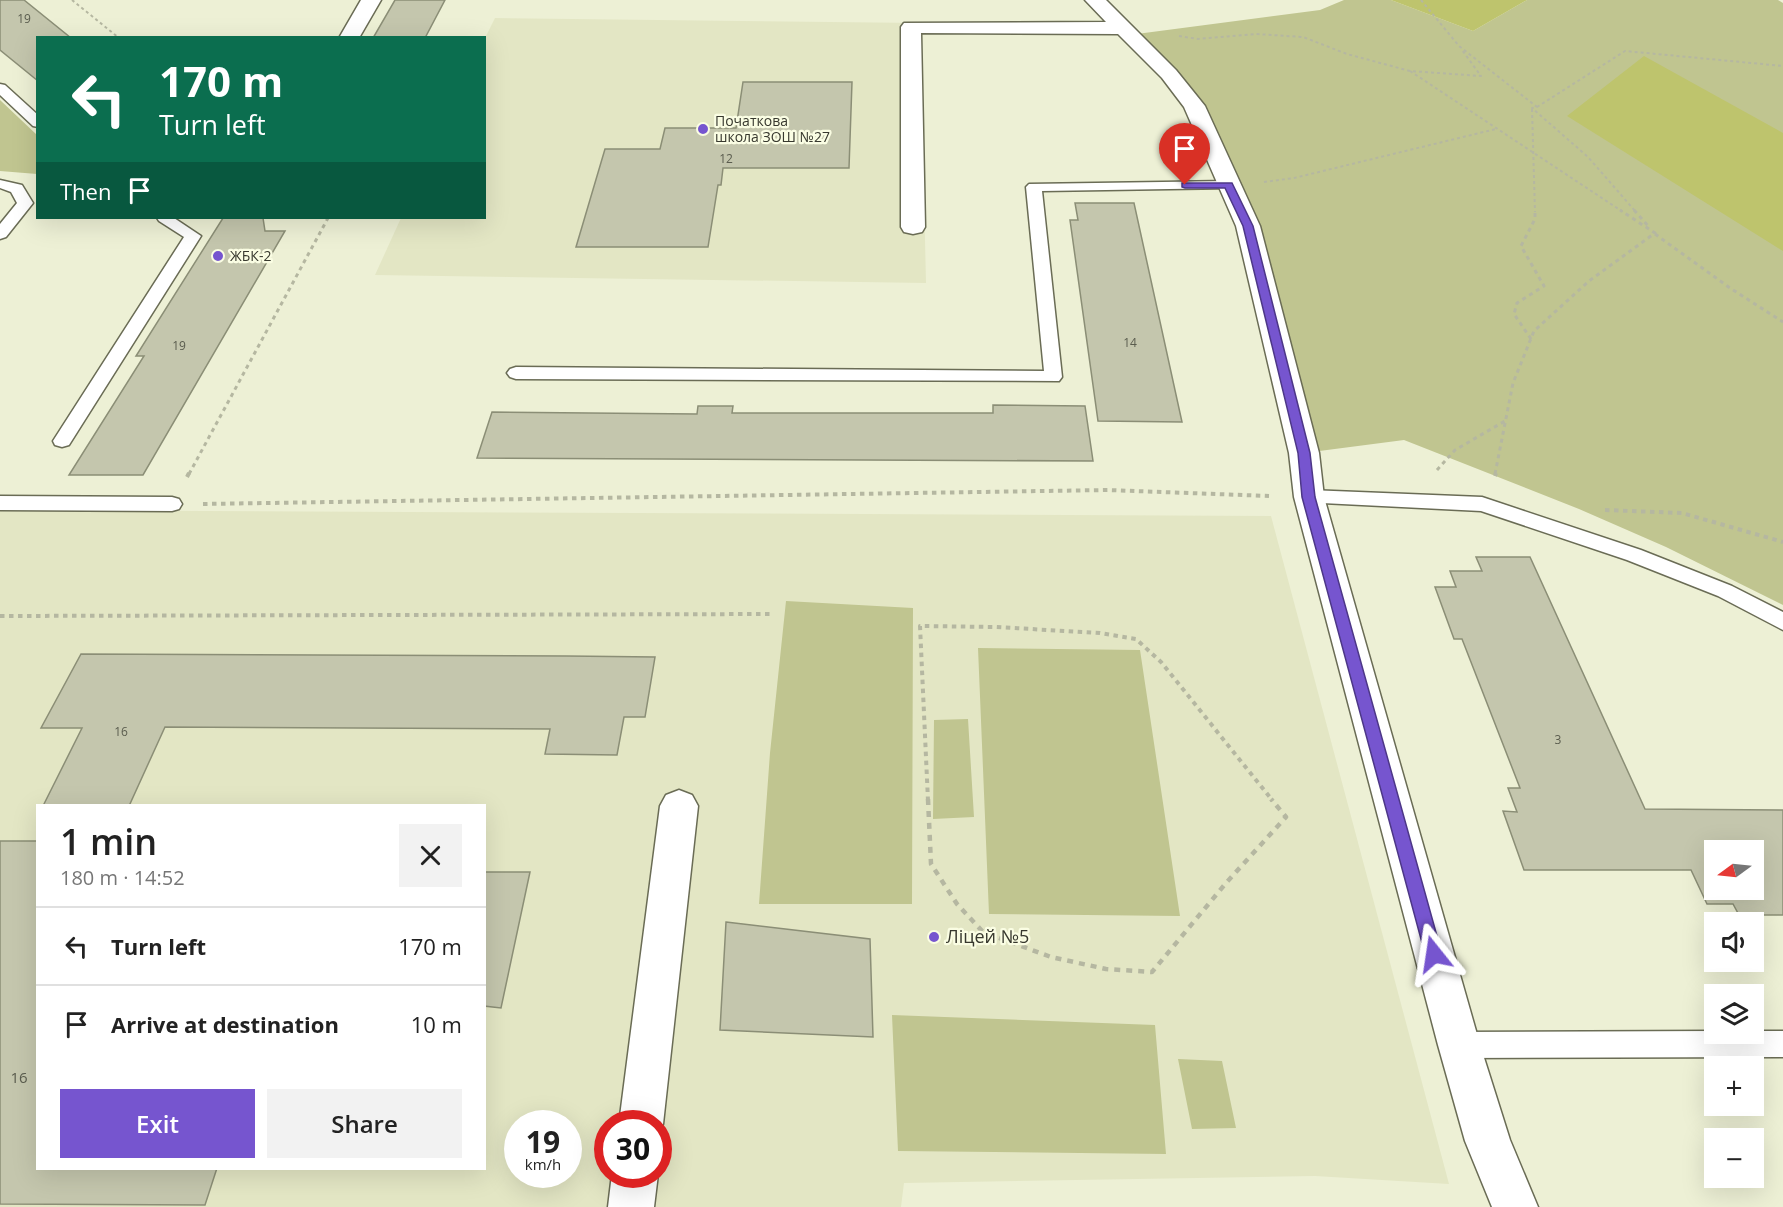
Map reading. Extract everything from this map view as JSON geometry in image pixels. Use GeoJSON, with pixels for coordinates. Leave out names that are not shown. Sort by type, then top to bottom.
{"type":"FeatureCollection","features":[{"type":"Feature","properties":{"kind":"street"},"geometry":{"type":"LineString","coordinates":[[349,36],[370,0]]}},
{"type":"Feature","properties":{"kind":"street"},"geometry":{"type":"LineString","coordinates":[[1095,0],[1169,74],[1194,106],[1248,226],[1304,453],[1309,497],[1459,1045],[1488,1141],[1515,1207]]}},
{"type":"Feature","properties":{"kind":"street"},"geometry":{"type":"LineString","coordinates":[[913,227],[910,27],[1122,28]]}},
{"type":"Feature","properties":{"kind":"street"},"geometry":{"type":"LineString","coordinates":[[643,1110],[679,806]]}},
{"type":"Feature","properties":{"kind":"street"},"geometry":{"type":"LineString","coordinates":[[631,1207],[633,1188]]}},
{"type":"Feature","properties":{"kind":"lane"},"geometry":{"type":"LineString","coordinates":[[0,88],[36,121]]}},
{"type":"Feature","properties":{"kind":"lane"},"geometry":{"type":"LineString","coordinates":[[0,184],[17,187],[25,203],[0,234]]}},
{"type":"Feature","properties":{"kind":"lane"},"geometry":{"type":"LineString","coordinates":[[516,373],[1053,377],[1034,187],[1229,185]]}},
{"type":"Feature","properties":{"kind":"lane"},"geometry":{"type":"LineString","coordinates":[[62,441],[193,236],[166,219]]}},
{"type":"Feature","properties":{"kind":"lane"},"geometry":{"type":"LineString","coordinates":[[1309,497],[1482,504],[1634,555],[1725,591],[1783,622]]}},
{"type":"Feature","properties":{"kind":"lane"},"geometry":{"type":"LineString","coordinates":[[0,504],[172,504]]}},
{"type":"Feature","properties":{"kind":"lane"},"geometry":{"type":"LineString","coordinates":[[1459,1045],[1783,1044]]}},
{"type":"Feature","properties":{"kind":"path"},"geometry":{"type":"LineString","coordinates":[[72,0],[116,36]]}},
{"type":"Feature","properties":{"kind":"path"},"geometry":{"type":"LineString","coordinates":[[1177,36],[1198,39],[1256,34],[1303,37],[1347,54],[1410,71],[1481,76],[1421,0]]}},
{"type":"Feature","properties":{"kind":"path"},"geometry":{"type":"LineString","coordinates":[[1459,46],[1537,107]]}},
{"type":"Feature","properties":{"kind":"path"},"geometry":{"type":"LineString","coordinates":[[1532,108],[1624,51],[1783,66]]}},
{"type":"Feature","properties":{"kind":"path"},"geometry":{"type":"LineString","coordinates":[[1410,71],[1655,233],[1730,288],[1783,322]]}},
{"type":"Feature","properties":{"kind":"path"},"geometry":{"type":"LineString","coordinates":[[1531,339],[1514,314],[1517,303],[1544,286],[1521,246],[1535,219],[1532,108]]}},
{"type":"Feature","properties":{"kind":"path"},"geometry":{"type":"LineString","coordinates":[[1532,108],[1588,157],[1655,233]]}},
{"type":"Feature","properties":{"kind":"path"},"geometry":{"type":"LineString","coordinates":[[1262,182],[1294,178],[1497,129]]}},
{"type":"Feature","properties":{"kind":"path"},"geometry":{"type":"LineString","coordinates":[[327,219],[172,504],[1108,490],[1309,497]]}},
{"type":"Feature","properties":{"kind":"path"},"geometry":{"type":"LineString","coordinates":[[1485,479],[1496,476],[1513,383],[1534,331],[1589,281],[1655,233]]}},
{"type":"Feature","properties":{"kind":"path"},"geometry":{"type":"LineString","coordinates":[[1408,501],[1455,450],[1505,421]]}},
{"type":"Feature","properties":{"kind":"path"},"geometry":{"type":"LineString","coordinates":[[1604,510],[1682,513],[1783,542]]}},
{"type":"Feature","properties":{"kind":"path"},"geometry":{"type":"LineString","coordinates":[[0,616],[774,614]]}},
{"type":"Feature","properties":{"kind":"path"},"geometry":{"type":"LineString","coordinates":[[920,626],[1008,627],[1100,633],[1136,639],[1161,662],[1286,817],[1226,883],[1152,972],[1106,969],[1051,957],[983,932],[957,904],[931,864],[920,626]]}},
{"type":"Feature","properties":{"kind":"shaded area"},"geometry":{"type":"Polygon","coordinates":[[[1344,0],[1391,0],[1473,31],[1527,0],[1778,0],[1783,3],[1783,605],[1666,547],[1579,509],[1404,440],[1304,453],[1248,226],[1194,106],[1129,35],[1320,10],[1344,0]]]}},
{"type":"Feature","properties":{"kind":"shaded area","name":"Початкова школа ЗОШ №27"},"geometry":{"type":"Polygon","coordinates":[[[495,18],[920,23],[926,283],[375,275],[401,219],[486,219],[486,36],[495,18]]]}},
{"type":"Feature","properties":{"kind":"shaded area"},"geometry":{"type":"Polygon","coordinates":[[[0,100],[36,134],[36,174],[0,171],[0,100]]]}},
{"type":"Feature","properties":{"kind":"shaded area","name":"Ліцей №5"},"geometry":{"type":"Polygon","coordinates":[[[0,510],[1271,516],[1449,1184],[1315,1176],[904,1183],[901,1207],[0,1207],[0,510]]]}},
{"type":"Feature","properties":{"kind":"shaded area"},"geometry":{"type":"Polygon","coordinates":[[[786,601],[913,608],[912,904],[759,904],[770,753],[786,601]]]}},
{"type":"Feature","properties":{"kind":"shaded area"},"geometry":{"type":"Polygon","coordinates":[[[978,648],[1140,650],[1180,916],[989,914],[978,648]]]}},
{"type":"Feature","properties":{"kind":"shaded area"},"geometry":{"type":"Polygon","coordinates":[[[968,719],[974,817],[933,819],[934,720],[968,719]]]}},
{"type":"Feature","properties":{"kind":"shaded area"},"geometry":{"type":"Polygon","coordinates":[[[892,1015],[1155,1025],[1166,1154],[898,1151],[892,1015]]]}},
{"type":"Feature","properties":{"kind":"shaded area"},"geometry":{"type":"Polygon","coordinates":[[[1178,1059],[1222,1061],[1236,1128],[1192,1129],[1178,1059]]]}},
{"type":"Feature","properties":{"kind":"green space"},"geometry":{"type":"Polygon","coordinates":[[[1391,0],[1527,0],[1473,31],[1391,0]]]}},
{"type":"Feature","properties":{"kind":"green space"},"geometry":{"type":"Polygon","coordinates":[[[1644,56],[1783,133],[1783,251],[1567,116],[1644,56]]]}},
{"type":"Feature","properties":{"kind":"building"},"geometry":{"type":"Polygon","coordinates":[[[0,0],[24,0],[69,36],[36,36],[36,79],[0,50],[0,0]]]}},
{"type":"Feature","properties":{"kind":"building"},"geometry":{"type":"Polygon","coordinates":[[[395,0],[445,0],[426,36],[374,36],[395,0]]]}},
{"type":"Feature","properties":{"kind":"building","name":"Початкова школа ЗОШ №27"},"geometry":{"type":"Polygon","coordinates":[[[743,82],[852,82],[849,168],[723,168],[708,247],[576,247],[605,149],[660,149],[665,128],[736,128],[743,82]]]}},
{"type":"Feature","properties":{"kind":"building"},"geometry":{"type":"Polygon","coordinates":[[[1075,203],[1134,203],[1182,422],[1098,421],[1070,220],[1078,220],[1075,203]]]}},
{"type":"Feature","properties":{"kind":"building"},"geometry":{"type":"Polygon","coordinates":[[[222,219],[263,219],[265,231],[285,231],[143,475],[69,475],[144,356],[136,356],[222,219]]]}},
{"type":"Feature","properties":{"kind":"building"},"geometry":{"type":"Polygon","coordinates":[[[993,405],[1085,406],[1093,461],[477,458],[492,412],[697,414],[698,406],[733,406],[732,413],[993,413],[993,405]]]}},
{"type":"Feature","properties":{"kind":"building"},"geometry":{"type":"Polygon","coordinates":[[[1476,557],[1530,557],[1645,809],[1783,810],[1783,915],[1737,912],[1733,904],[1707,904],[1705,900],[1764,900],[1764,840],[1704,840],[1704,898],[1691,870],[1524,870],[1503,811],[1517,812],[1508,788],[1520,788],[1462,639],[1454,639],[1435,587],[1456,587],[1450,571],[1482,571],[1476,557]]]}},
{"type":"Feature","properties":{"kind":"building"},"geometry":{"type":"Polygon","coordinates":[[[81,654],[655,657],[645,717],[624,717],[617,755],[545,754],[550,729],[165,727],[130,804],[44,804],[82,728],[41,728],[81,654]]]}},
{"type":"Feature","properties":{"kind":"building"},"geometry":{"type":"Polygon","coordinates":[[[0,841],[36,841],[36,1170],[216,1170],[205,1205],[0,1204],[0,841]]]}},
{"type":"Feature","properties":{"kind":"building"},"geometry":{"type":"Polygon","coordinates":[[[486,872],[530,872],[501,1008],[486,1006],[486,872]]]}},
{"type":"Feature","properties":{"kind":"building"},"geometry":{"type":"Polygon","coordinates":[[[726,922],[870,939],[873,1037],[720,1030],[726,922]]]}},
{"type":"Feature","properties":{"kind":"place","name":"Початкова школа ЗОШ №27"},"geometry":{"type":"Point","coordinates":[703,129]}},
{"type":"Feature","properties":{"kind":"place","name":"ЖБК-2"},"geometry":{"type":"Point","coordinates":[218,256]}},
{"type":"Feature","properties":{"kind":"place","name":"Ліцей №5"},"geometry":{"type":"Point","coordinates":[934,937]}},
{"type":"Feature","properties":{"kind":"route"},"geometry":{"type":"LineString","coordinates":[[1185,185],[1229,185],[1248,226],[1304,453],[1309,497],[1434,954]]}}]}
